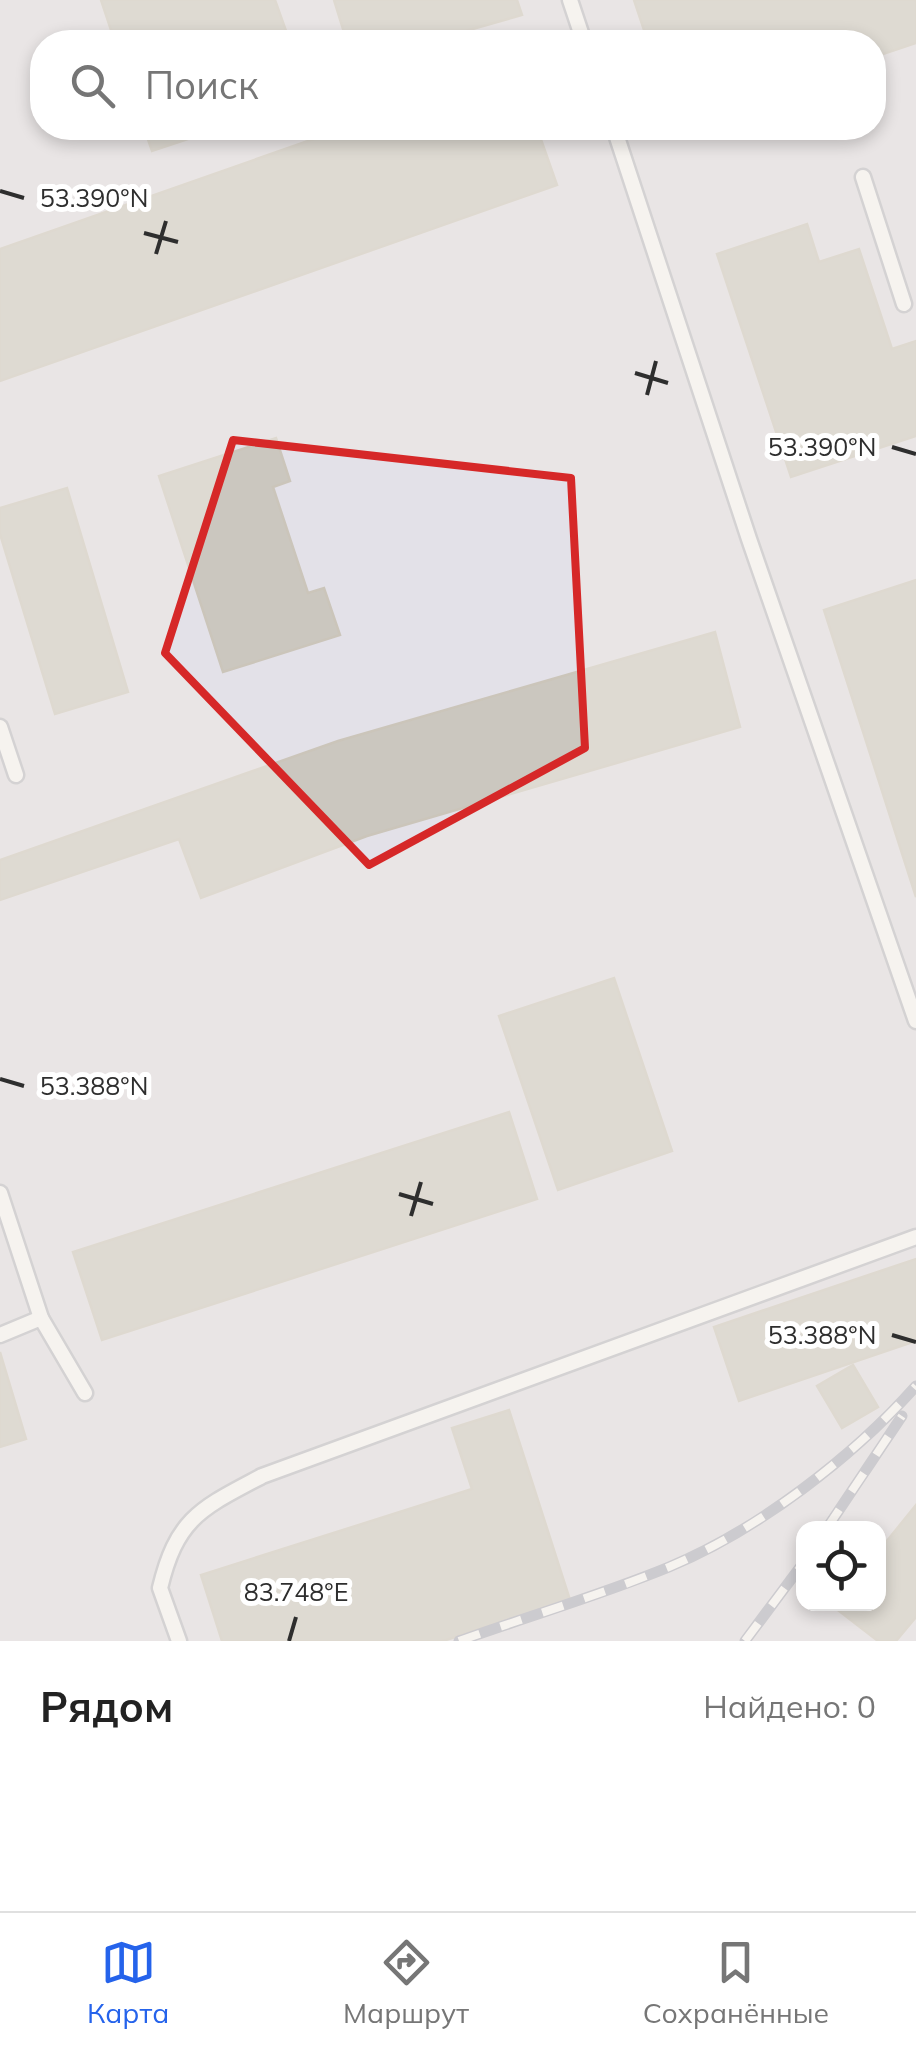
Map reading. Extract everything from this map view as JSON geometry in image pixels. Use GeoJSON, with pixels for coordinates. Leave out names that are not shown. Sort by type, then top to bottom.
{"type":"FeatureCollection","features":[{"type":"Feature","properties":{"kind":"lane"},"geometry":{"type":"LineString","coordinates":[[570,0],[580,30]]}},
{"type":"Feature","properties":{"kind":"lane"},"geometry":{"type":"LineString","coordinates":[[618,140],[756,558],[916,1020]]}},
{"type":"Feature","properties":{"kind":"lane"},"geometry":{"type":"LineString","coordinates":[[863,177],[904,304]]}},
{"type":"Feature","properties":{"kind":"lane"},"geometry":{"type":"LineString","coordinates":[[0,727],[16,775]]}},
{"type":"Feature","properties":{"kind":"lane"},"geometry":{"type":"LineString","coordinates":[[0,1192],[41,1318],[85,1393]]}},
{"type":"Feature","properties":{"kind":"lane"},"geometry":{"type":"LineString","coordinates":[[179,1641],[160,1588],[178,1536],[198,1511],[262,1476],[916,1237]]}},
{"type":"Feature","properties":{"kind":"lane"},"geometry":{"type":"LineString","coordinates":[[0,1336],[41,1318]]}},
{"type":"Feature","properties":{"kind":"highlighted area"},"geometry":{"type":"Polygon","coordinates":[[[233,440],[571,478],[585,748],[369,865],[165,653],[233,440]]]}},
{"type":"Feature","properties":{"kind":"shaded area"},"geometry":{"type":"Polygon","coordinates":[[[0,0],[916,0],[916,1641],[0,1641],[0,0]]]}},
{"type":"Feature","properties":{"kind":"building"},"geometry":{"type":"Polygon","coordinates":[[[101,0],[275,0],[286,30],[111,30],[101,0]]]}},
{"type":"Feature","properties":{"kind":"building"},"geometry":{"type":"Polygon","coordinates":[[[334,0],[517,0],[522,15],[469,30],[343,30],[334,0]]]}},
{"type":"Feature","properties":{"kind":"building"},"geometry":{"type":"Polygon","coordinates":[[[634,0],[916,0],[916,43],[886,53],[886,30],[644,30],[634,0]]]}},
{"type":"Feature","properties":{"kind":"building"},"geometry":{"type":"Polygon","coordinates":[[[148,140],[185,140],[152,151],[148,140]]]}},
{"type":"Feature","properties":{"kind":"building"},"geometry":{"type":"Polygon","coordinates":[[[311,140],[541,140],[557,185],[0,381],[0,249],[311,140]]]}},
{"type":"Feature","properties":{"kind":"building"},"geometry":{"type":"Polygon","coordinates":[[[807,224],[819,262],[859,249],[892,349],[916,341],[916,436],[791,477],[717,254],[807,224]]]}},
{"type":"Feature","properties":{"kind":"building"},"geometry":{"type":"Polygon","coordinates":[[[276,438],[290,481],[273,487],[308,593],[324,588],[340,635],[223,672],[159,476],[276,438]]]}},
{"type":"Feature","properties":{"kind":"building"},"geometry":{"type":"Polygon","coordinates":[[[67,488],[128,692],[55,714],[0,534],[0,508],[67,488]]]}},
{"type":"Feature","properties":{"kind":"building"},"geometry":{"type":"Polygon","coordinates":[[[916,580],[916,897],[824,610],[916,580]]]}},
{"type":"Feature","properties":{"kind":"building"},"geometry":{"type":"Polygon","coordinates":[[[715,632],[740,727],[367,836],[201,898],[179,839],[0,900],[0,860],[338,741],[715,632]]]}},
{"type":"Feature","properties":{"kind":"building"},"geometry":{"type":"Polygon","coordinates":[[[614,978],[672,1151],[558,1190],[499,1016],[614,978]]]}},
{"type":"Feature","properties":{"kind":"building"},"geometry":{"type":"Polygon","coordinates":[[[509,1112],[537,1199],[102,1340],[73,1252],[509,1112]]]}},
{"type":"Feature","properties":{"kind":"building"},"geometry":{"type":"Polygon","coordinates":[[[916,1259],[916,1341],[739,1401],[714,1327],[916,1259]]]}},
{"type":"Feature","properties":{"kind":"building"},"geometry":{"type":"Polygon","coordinates":[[[0,1352],[26,1439],[0,1447],[0,1352]]]}},
{"type":"Feature","properties":{"kind":"building"},"geometry":{"type":"Polygon","coordinates":[[[853,1365],[878,1407],[842,1428],[817,1386],[853,1365]]]}},
{"type":"Feature","properties":{"kind":"building"},"geometry":{"type":"Polygon","coordinates":[[[509,1410],[570,1600],[443,1641],[222,1641],[201,1575],[472,1489],[452,1428],[509,1410]]]}},
{"type":"Feature","properties":{"kind":"building"},"geometry":{"type":"Polygon","coordinates":[[[916,1505],[916,1617],[896,1641],[878,1641],[839,1611],[886,1611],[886,1542],[916,1505]]]}},
{"type":"Feature","properties":{"kind":"railway"},"geometry":{"type":"LineString","coordinates":[[459,1641],[703,1552],[770,1512],[834,1465],[916,1386]]}},
{"type":"Feature","properties":{"kind":"railway"},"geometry":{"type":"LineString","coordinates":[[832,1521],[902,1416]]}},
{"type":"Feature","properties":{"kind":"railway"},"geometry":{"type":"LineString","coordinates":[[745,1641],[796,1573]]}}]}
